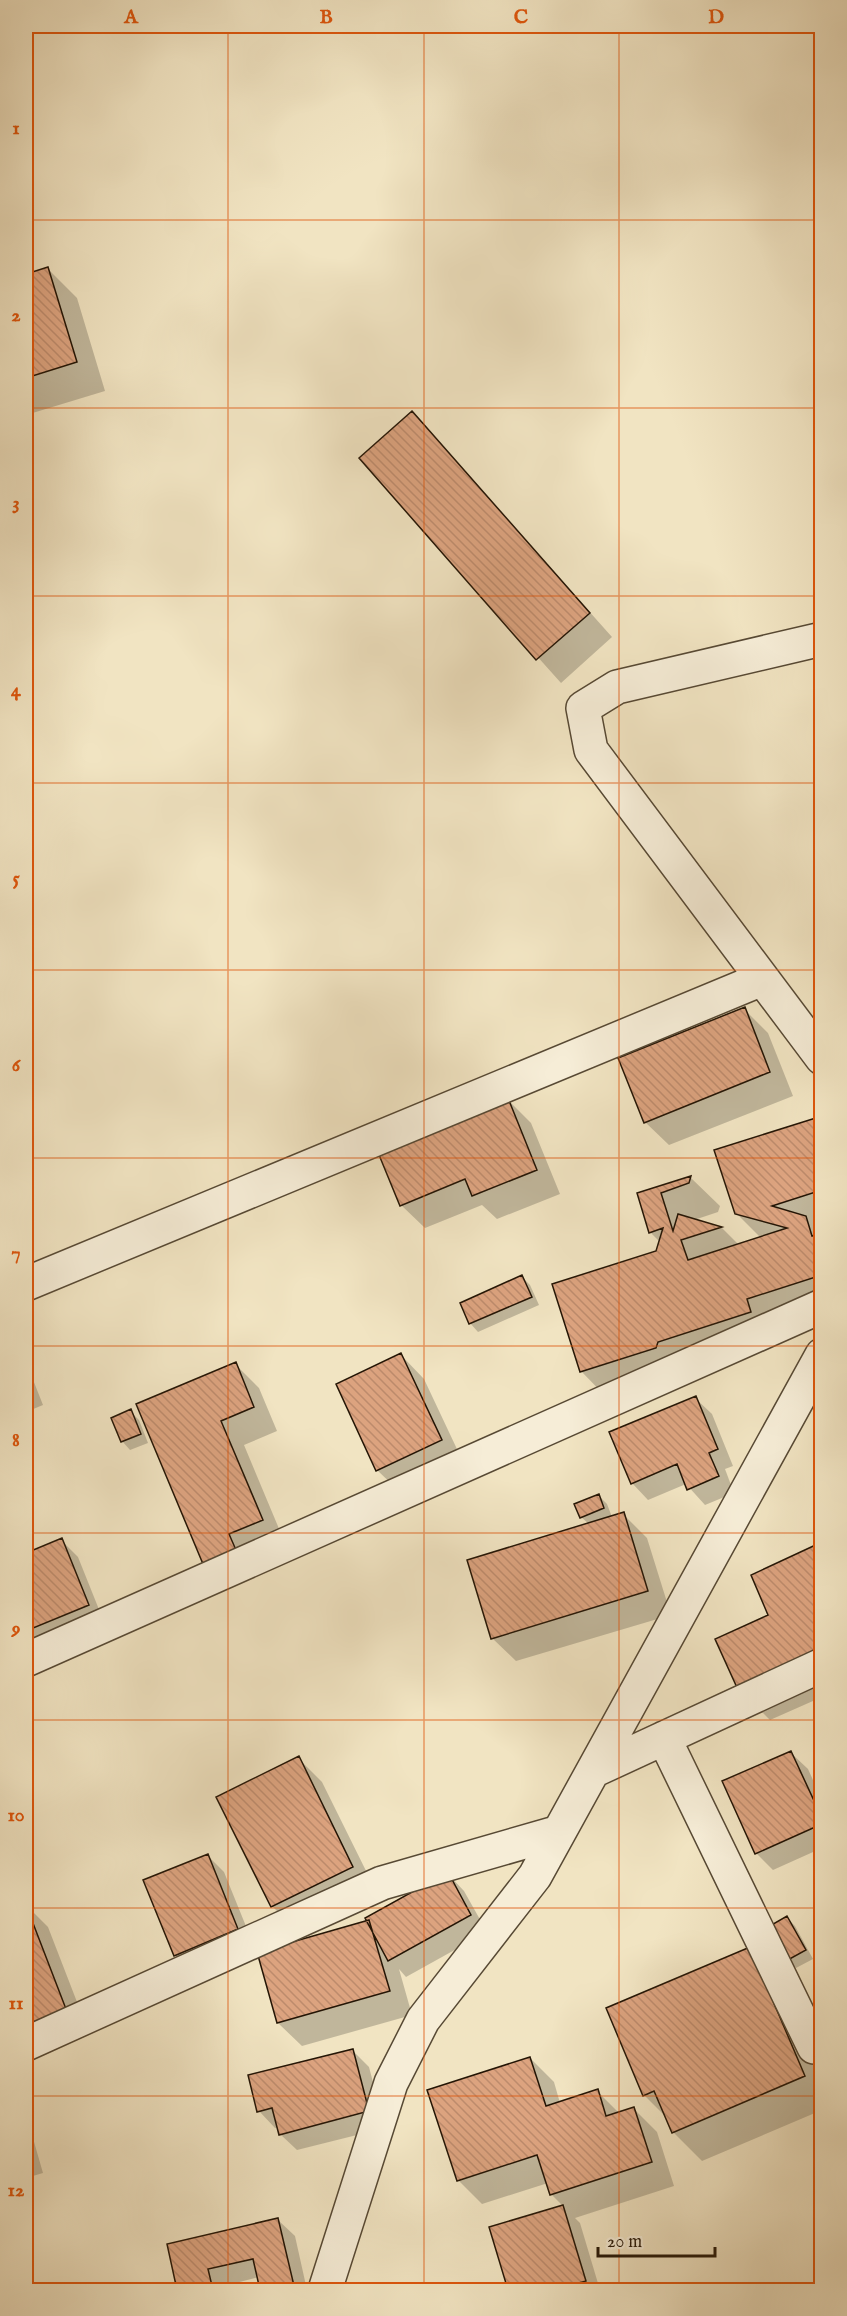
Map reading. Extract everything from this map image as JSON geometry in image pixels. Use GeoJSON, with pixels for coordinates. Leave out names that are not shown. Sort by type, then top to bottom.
{"type":"FeatureCollection","features":[{"type":"Feature","properties":{"kind":"street"},"geometry":{"type":"LineString","coordinates":[[822,639],[617,687],[583,708],[591,750],[822,1058]]}},
{"type":"Feature","properties":{"kind":"street"},"geometry":{"type":"LineString","coordinates":[[26,1284],[762,979]]}},
{"type":"Feature","properties":{"kind":"street"},"geometry":{"type":"LineString","coordinates":[[26,1660],[822,1306]]}},
{"type":"Feature","properties":{"kind":"street"},"geometry":{"type":"LineString","coordinates":[[324,2290],[392,2083],[423,2020],[535,1876],[822,1355]]}},
{"type":"Feature","properties":{"kind":"street"},"geometry":{"type":"LineString","coordinates":[[593,1771],[822,1665]]}},
{"type":"Feature","properties":{"kind":"street"},"geometry":{"type":"LineString","coordinates":[[664,1738],[814,2047]]}},
{"type":"Feature","properties":{"kind":"street"},"geometry":{"type":"LineString","coordinates":[[26,2044],[382,1883],[560,1832]]}},
{"type":"Feature","properties":{"kind":"building"},"geometry":{"type":"Polygon","coordinates":[[[48,267],[77,362],[26,378],[26,274],[48,267]]]}},
{"type":"Feature","properties":{"kind":"building"},"geometry":{"type":"Polygon","coordinates":[[[412,411],[590,613],[536,660],[359,458],[412,411]]]}},
{"type":"Feature","properties":{"kind":"building"},"geometry":{"type":"Polygon","coordinates":[[[745,1007],[770,1072],[644,1123],[618,1058],[745,1007]]]}},
{"type":"Feature","properties":{"kind":"building"},"geometry":{"type":"Polygon","coordinates":[[[508,1098],[537,1170],[472,1196],[465,1179],[400,1206],[377,1150],[508,1098]]]}},
{"type":"Feature","properties":{"kind":"building"},"geometry":{"type":"Polygon","coordinates":[[[822,1116],[822,1190],[772,1206],[806,1216],[812,1236],[822,1233],[822,1275],[747,1299],[751,1312],[658,1342],[656,1348],[580,1372],[552,1284],[656,1251],[663,1228],[649,1233],[637,1193],[691,1176],[689,1183],[661,1193],[673,1231],[678,1214],[722,1227],[681,1240],[688,1260],[787,1228],[735,1214],[714,1150],[822,1116]]]}},
{"type":"Feature","properties":{"kind":"building"},"geometry":{"type":"Polygon","coordinates":[[[522,1275],[532,1297],[469,1324],[460,1303],[522,1275]]]}},
{"type":"Feature","properties":{"kind":"building"},"geometry":{"type":"Polygon","coordinates":[[[401,1353],[442,1440],[376,1471],[336,1384],[401,1353]]]}},
{"type":"Feature","properties":{"kind":"building"},"geometry":{"type":"Polygon","coordinates":[[[236,1362],[254,1407],[221,1421],[263,1520],[229,1534],[236,1550],[203,1564],[136,1404],[236,1362]]]}},
{"type":"Feature","properties":{"kind":"building"},"geometry":{"type":"Polygon","coordinates":[[[696,1396],[718,1449],[709,1453],[719,1476],[687,1490],[677,1464],[631,1484],[609,1432],[696,1396]]]}},
{"type":"Feature","properties":{"kind":"building"},"geometry":{"type":"Polygon","coordinates":[[[131,1409],[141,1434],[121,1442],[111,1418],[131,1409]]]}},
{"type":"Feature","properties":{"kind":"building"},"geometry":{"type":"Polygon","coordinates":[[[599,1494],[604,1508],[580,1518],[574,1504],[599,1494]]]}},
{"type":"Feature","properties":{"kind":"building"},"geometry":{"type":"Polygon","coordinates":[[[624,1512],[648,1591],[491,1639],[467,1560],[624,1512]]]}},
{"type":"Feature","properties":{"kind":"building"},"geometry":{"type":"Polygon","coordinates":[[[62,1538],[89,1605],[26,1631],[26,1553],[62,1538]]]}},
{"type":"Feature","properties":{"kind":"building"},"geometry":{"type":"Polygon","coordinates":[[[822,1542],[822,1654],[739,1692],[715,1639],[768,1615],[751,1575],[822,1542]]]}},
{"type":"Feature","properties":{"kind":"building"},"geometry":{"type":"Polygon","coordinates":[[[791,1751],[822,1818],[822,1824],[755,1854],[722,1781],[791,1751]]]}},
{"type":"Feature","properties":{"kind":"building"},"geometry":{"type":"Polygon","coordinates":[[[299,1756],[353,1867],[271,1907],[216,1797],[299,1756]]]}},
{"type":"Feature","properties":{"kind":"building"},"geometry":{"type":"Polygon","coordinates":[[[208,1854],[238,1929],[174,1956],[143,1880],[208,1854]]]}},
{"type":"Feature","properties":{"kind":"building"},"geometry":{"type":"Polygon","coordinates":[[[448,1872],[471,1915],[388,1961],[365,1918],[448,1872]]]}},
{"type":"Feature","properties":{"kind":"building"},"geometry":{"type":"Polygon","coordinates":[[[26,1905],[66,2009],[26,2025],[26,1905]]]}},
{"type":"Feature","properties":{"kind":"building"},"geometry":{"type":"Polygon","coordinates":[[[787,1916],[806,1950],[786,1961],[768,1927],[787,1916]]]}},
{"type":"Feature","properties":{"kind":"building"},"geometry":{"type":"Polygon","coordinates":[[[369,1920],[390,1991],[277,2023],[257,1952],[369,1920]]]}},
{"type":"Feature","properties":{"kind":"building"},"geometry":{"type":"Polygon","coordinates":[[[750,1947],[805,2076],[672,2133],[654,2091],[643,2096],[606,2008],[750,1947]]]}},
{"type":"Feature","properties":{"kind":"building"},"geometry":{"type":"Polygon","coordinates":[[[353,2049],[369,2111],[279,2135],[272,2108],[257,2112],[248,2075],[353,2049]]]}},
{"type":"Feature","properties":{"kind":"building"},"geometry":{"type":"Polygon","coordinates":[[[530,2057],[546,2106],[598,2089],[606,2116],[634,2107],[652,2162],[550,2195],[537,2155],[457,2181],[427,2090],[530,2057]]]}},
{"type":"Feature","properties":{"kind":"building"},"geometry":{"type":"Polygon","coordinates":[[[563,2205],[586,2281],[554,2290],[508,2290],[489,2227],[563,2205]]]}},
{"type":"Feature","properties":{"kind":"building"},"geometry":{"type":"Polygon","coordinates":[[[278,2218],[295,2290],[260,2290],[253,2259],[208,2269],[213,2290],[177,2290],[167,2244],[278,2218]]]}}]}
